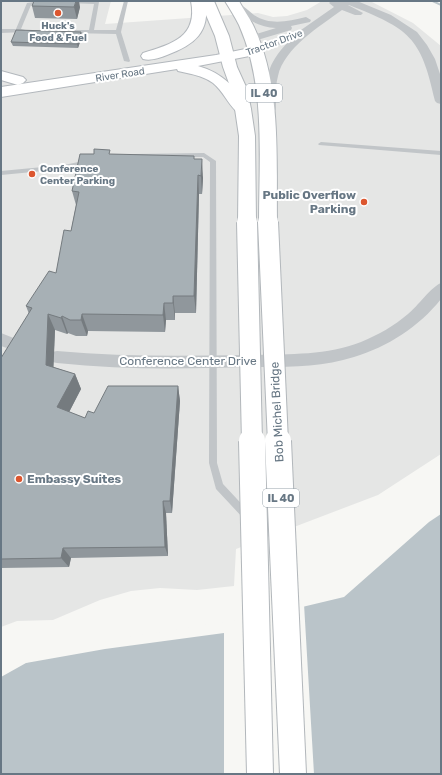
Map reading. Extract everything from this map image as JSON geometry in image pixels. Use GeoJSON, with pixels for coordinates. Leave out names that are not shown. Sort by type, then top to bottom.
{"type":"FeatureCollection","features":[{"type":"Feature","properties":{"kind":"main road"},"geometry":{"type":"LineString","coordinates":[[148,56],[173,48],[183,42],[196,30],[201,18],[198,1]]}},
{"type":"Feature","properties":{"kind":"main road","name":"IL 40"},"geometry":{"type":"LineString","coordinates":[[208,1],[222,48]]}},
{"type":"Feature","properties":{"kind":"main road","name":"IL 40"},"geometry":{"type":"LineString","coordinates":[[234,4],[253,45]]}},
{"type":"Feature","properties":{"kind":"main road","name":"Tractor Drive"},"geometry":{"type":"LineString","coordinates":[[222,48],[253,45]]}},
{"type":"Feature","properties":{"kind":"main road","name":"Bob Michel Bridge"},"geometry":{"type":"LineString","coordinates":[[253,45],[259,66],[268,136],[258,222],[260,774]]}},
{"type":"Feature","properties":{"kind":"main road","name":"River Road"},"geometry":{"type":"LineString","coordinates":[[1,81],[65,74],[148,56],[222,48]]}},
{"type":"Feature","properties":{"kind":"main road","name":"River Road"},"geometry":{"type":"LineString","coordinates":[[1,92],[142,71],[222,48]]}},
{"type":"Feature","properties":{"kind":"main road","name":"Bob Michel Bridge"},"geometry":{"type":"LineString","coordinates":[[222,48],[239,89],[247,136],[258,222],[293,774]]}},
{"type":"Feature","properties":{"kind":"main road"},"geometry":{"type":"LineString","coordinates":[[142,71],[181,68],[203,71],[211,75],[223,85],[234,96],[243,109]]}},
{"type":"Feature","properties":{"kind":"main road"},"geometry":{"type":"LineString","coordinates":[[1,75],[18,80]]}},
{"type":"Feature","properties":{"kind":"street","name":"Tractor Drive"},"geometry":{"type":"LineString","coordinates":[[253,45],[289,39],[342,2]]}},
{"type":"Feature","properties":{"kind":"street"},"geometry":{"type":"LineString","coordinates":[[342,2],[395,29],[422,48],[431,59],[437,76],[441,101]]}},
{"type":"Feature","properties":{"kind":"street"},"geometry":{"type":"LineString","coordinates":[[234,4],[256,21],[265,25],[309,24]]}},
{"type":"Feature","properties":{"kind":"street"},"geometry":{"type":"LineString","coordinates":[[268,136],[274,71],[277,63],[309,24]]}},
{"type":"Feature","properties":{"kind":"street","name":"Conference Center Drive"},"geometry":{"type":"LineString","coordinates":[[57,357],[85,360],[214,362],[301,360],[355,350],[375,342],[408,323],[421,313],[441,289]]}},
{"type":"Feature","properties":{"kind":"street"},"geometry":{"type":"LineString","coordinates":[[1,339],[21,347]]}},
{"type":"Feature","properties":{"kind":"lane"},"geometry":{"type":"LineString","coordinates":[[126,1],[118,32],[126,61]]}},
{"type":"Feature","properties":{"kind":"lane"},"geometry":{"type":"LineString","coordinates":[[18,31],[28,4],[53,2]]}},
{"type":"Feature","properties":{"kind":"lane"},"geometry":{"type":"LineString","coordinates":[[60,2],[97,3],[90,32]]}},
{"type":"Feature","properties":{"kind":"lane"},"geometry":{"type":"LineString","coordinates":[[1,31],[32,31]]}},
{"type":"Feature","properties":{"kind":"lane"},"geometry":{"type":"LineString","coordinates":[[61,31],[118,32]]}},
{"type":"Feature","properties":{"kind":"lane"},"geometry":{"type":"LineString","coordinates":[[321,144],[441,153]]}},
{"type":"Feature","properties":{"kind":"lane"},"geometry":{"type":"LineString","coordinates":[[129,156],[204,155],[213,161],[213,462],[219,486],[256,525]]}},
{"type":"Feature","properties":{"kind":"lane"},"geometry":{"type":"LineString","coordinates":[[1,172],[64,167],[99,160]]}},
{"type":"Feature","properties":{"kind":"shaded area"},"geometry":{"type":"Polygon","coordinates":[[[1,1],[111,1],[105,24],[258,13],[273,17],[287,16],[307,10],[322,1],[370,1],[413,23],[441,46],[441,454],[378,495],[236,549],[234,586],[197,590],[160,588],[131,591],[100,600],[53,620],[17,621],[1,627],[1,1]]]}},
{"type":"Feature","properties":{"kind":"shaded area"},"geometry":{"type":"Polygon","coordinates":[[[441,514],[441,774],[1,774],[1,675],[24,663],[122,640],[243,621],[344,597],[429,522],[441,514]]]}},
{"type":"Feature","properties":{"kind":"pier"},"geometry":{"type":"Polygon","coordinates":[[[304,604],[314,774],[224,774],[224,633],[105,649],[26,663],[1,677],[1,673],[23,661],[122,638],[243,619],[304,604]]]}},
{"type":"Feature","properties":{"kind":"building"},"geometry":{"type":"Polygon","coordinates":[[[34,1],[76,1],[74,7],[32,6],[34,1]]]}},
{"type":"Feature","properties":{"kind":"building"},"geometry":{"type":"Polygon","coordinates":[[[16,30],[81,32],[77,44],[11,42],[16,30]]]}},
{"type":"Feature","properties":{"kind":"building"},"geometry":{"type":"Polygon","coordinates":[[[94,149],[110,150],[109,154],[194,156],[194,159],[202,159],[201,176],[198,175],[194,296],[173,296],[173,303],[164,303],[163,315],[82,314],[81,320],[70,320],[62,316],[61,318],[48,314],[46,365],[75,374],[57,407],[85,418],[88,411],[94,413],[108,386],[178,386],[170,501],[163,501],[165,547],[63,548],[61,558],[1,559],[1,358],[32,308],[26,306],[49,271],[56,273],[64,230],[71,231],[79,192],[72,191],[80,154],[94,154],[94,149]]]}},
{"type":"Feature","properties":{"kind":"waterway"},"geometry":{"type":"LineString","coordinates":[[432,1],[441,5]]}},
{"type":"Feature","properties":{"kind":"place","name":"Huck's Food & Fuel"},"geometry":{"type":"Point","coordinates":[58,13]}},
{"type":"Feature","properties":{"kind":"place","name":"Conference Center Parking"},"geometry":{"type":"Point","coordinates":[32,174]}},
{"type":"Feature","properties":{"kind":"place","name":"Public Overflow Parking"},"geometry":{"type":"Point","coordinates":[364,202]}},
{"type":"Feature","properties":{"kind":"place","name":"Embassy Suites"},"geometry":{"type":"Point","coordinates":[19,479]}}]}
